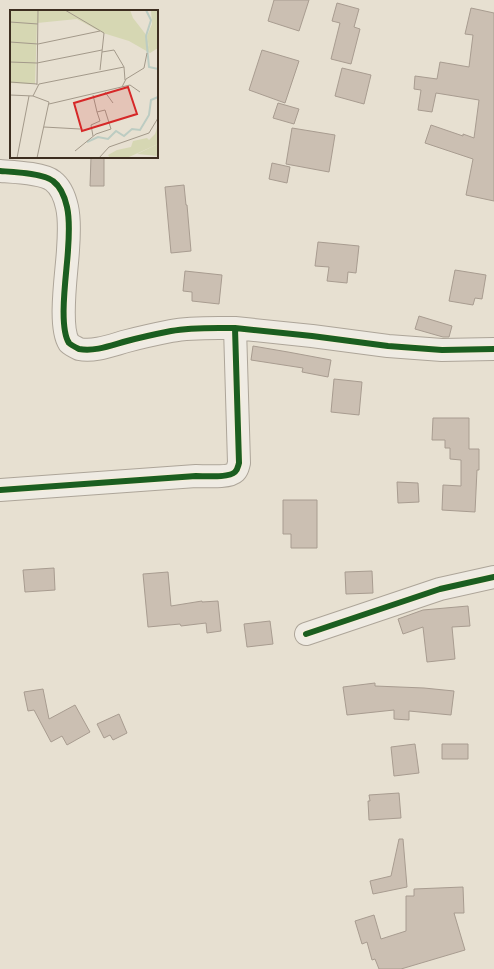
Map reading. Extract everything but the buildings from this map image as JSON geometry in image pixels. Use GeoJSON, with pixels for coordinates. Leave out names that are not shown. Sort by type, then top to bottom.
{"type":"FeatureCollection","features":[{"type":"Feature","properties":{"kind":"street"},"geometry":{"type":"LineString","coordinates":[[0,171],[37,175],[53,180],[63,192],[68,208],[69,227],[63,313],[65,331],[70,343],[78,349],[90,350],[174,330],[203,328],[235,328],[388,346],[442,350],[494,349]]}},
{"type":"Feature","properties":{"kind":"street"},"geometry":{"type":"LineString","coordinates":[[0,490],[226,475],[235,472],[239,462],[235,328]]}},
{"type":"Feature","properties":{"kind":"street"},"geometry":{"type":"LineString","coordinates":[[306,634],[440,589],[494,577]]}},
{"type":"Feature","properties":{"kind":"cycle path"},"geometry":{"type":"LineString","coordinates":[[0,171],[28,173],[48,178],[58,186],[64,196],[68,212],[69,228],[64,298],[64,324],[66,335],[71,345],[79,349],[91,350],[179,330],[235,328]]}},
{"type":"Feature","properties":{"kind":"cycle path"},"geometry":{"type":"LineString","coordinates":[[0,490],[196,476],[223,476],[235,472],[239,463],[235,328],[388,346],[442,350],[494,349]]}},
{"type":"Feature","properties":{"kind":"cycle path"},"geometry":{"type":"LineString","coordinates":[[306,634],[440,589],[494,577]]}}]}
